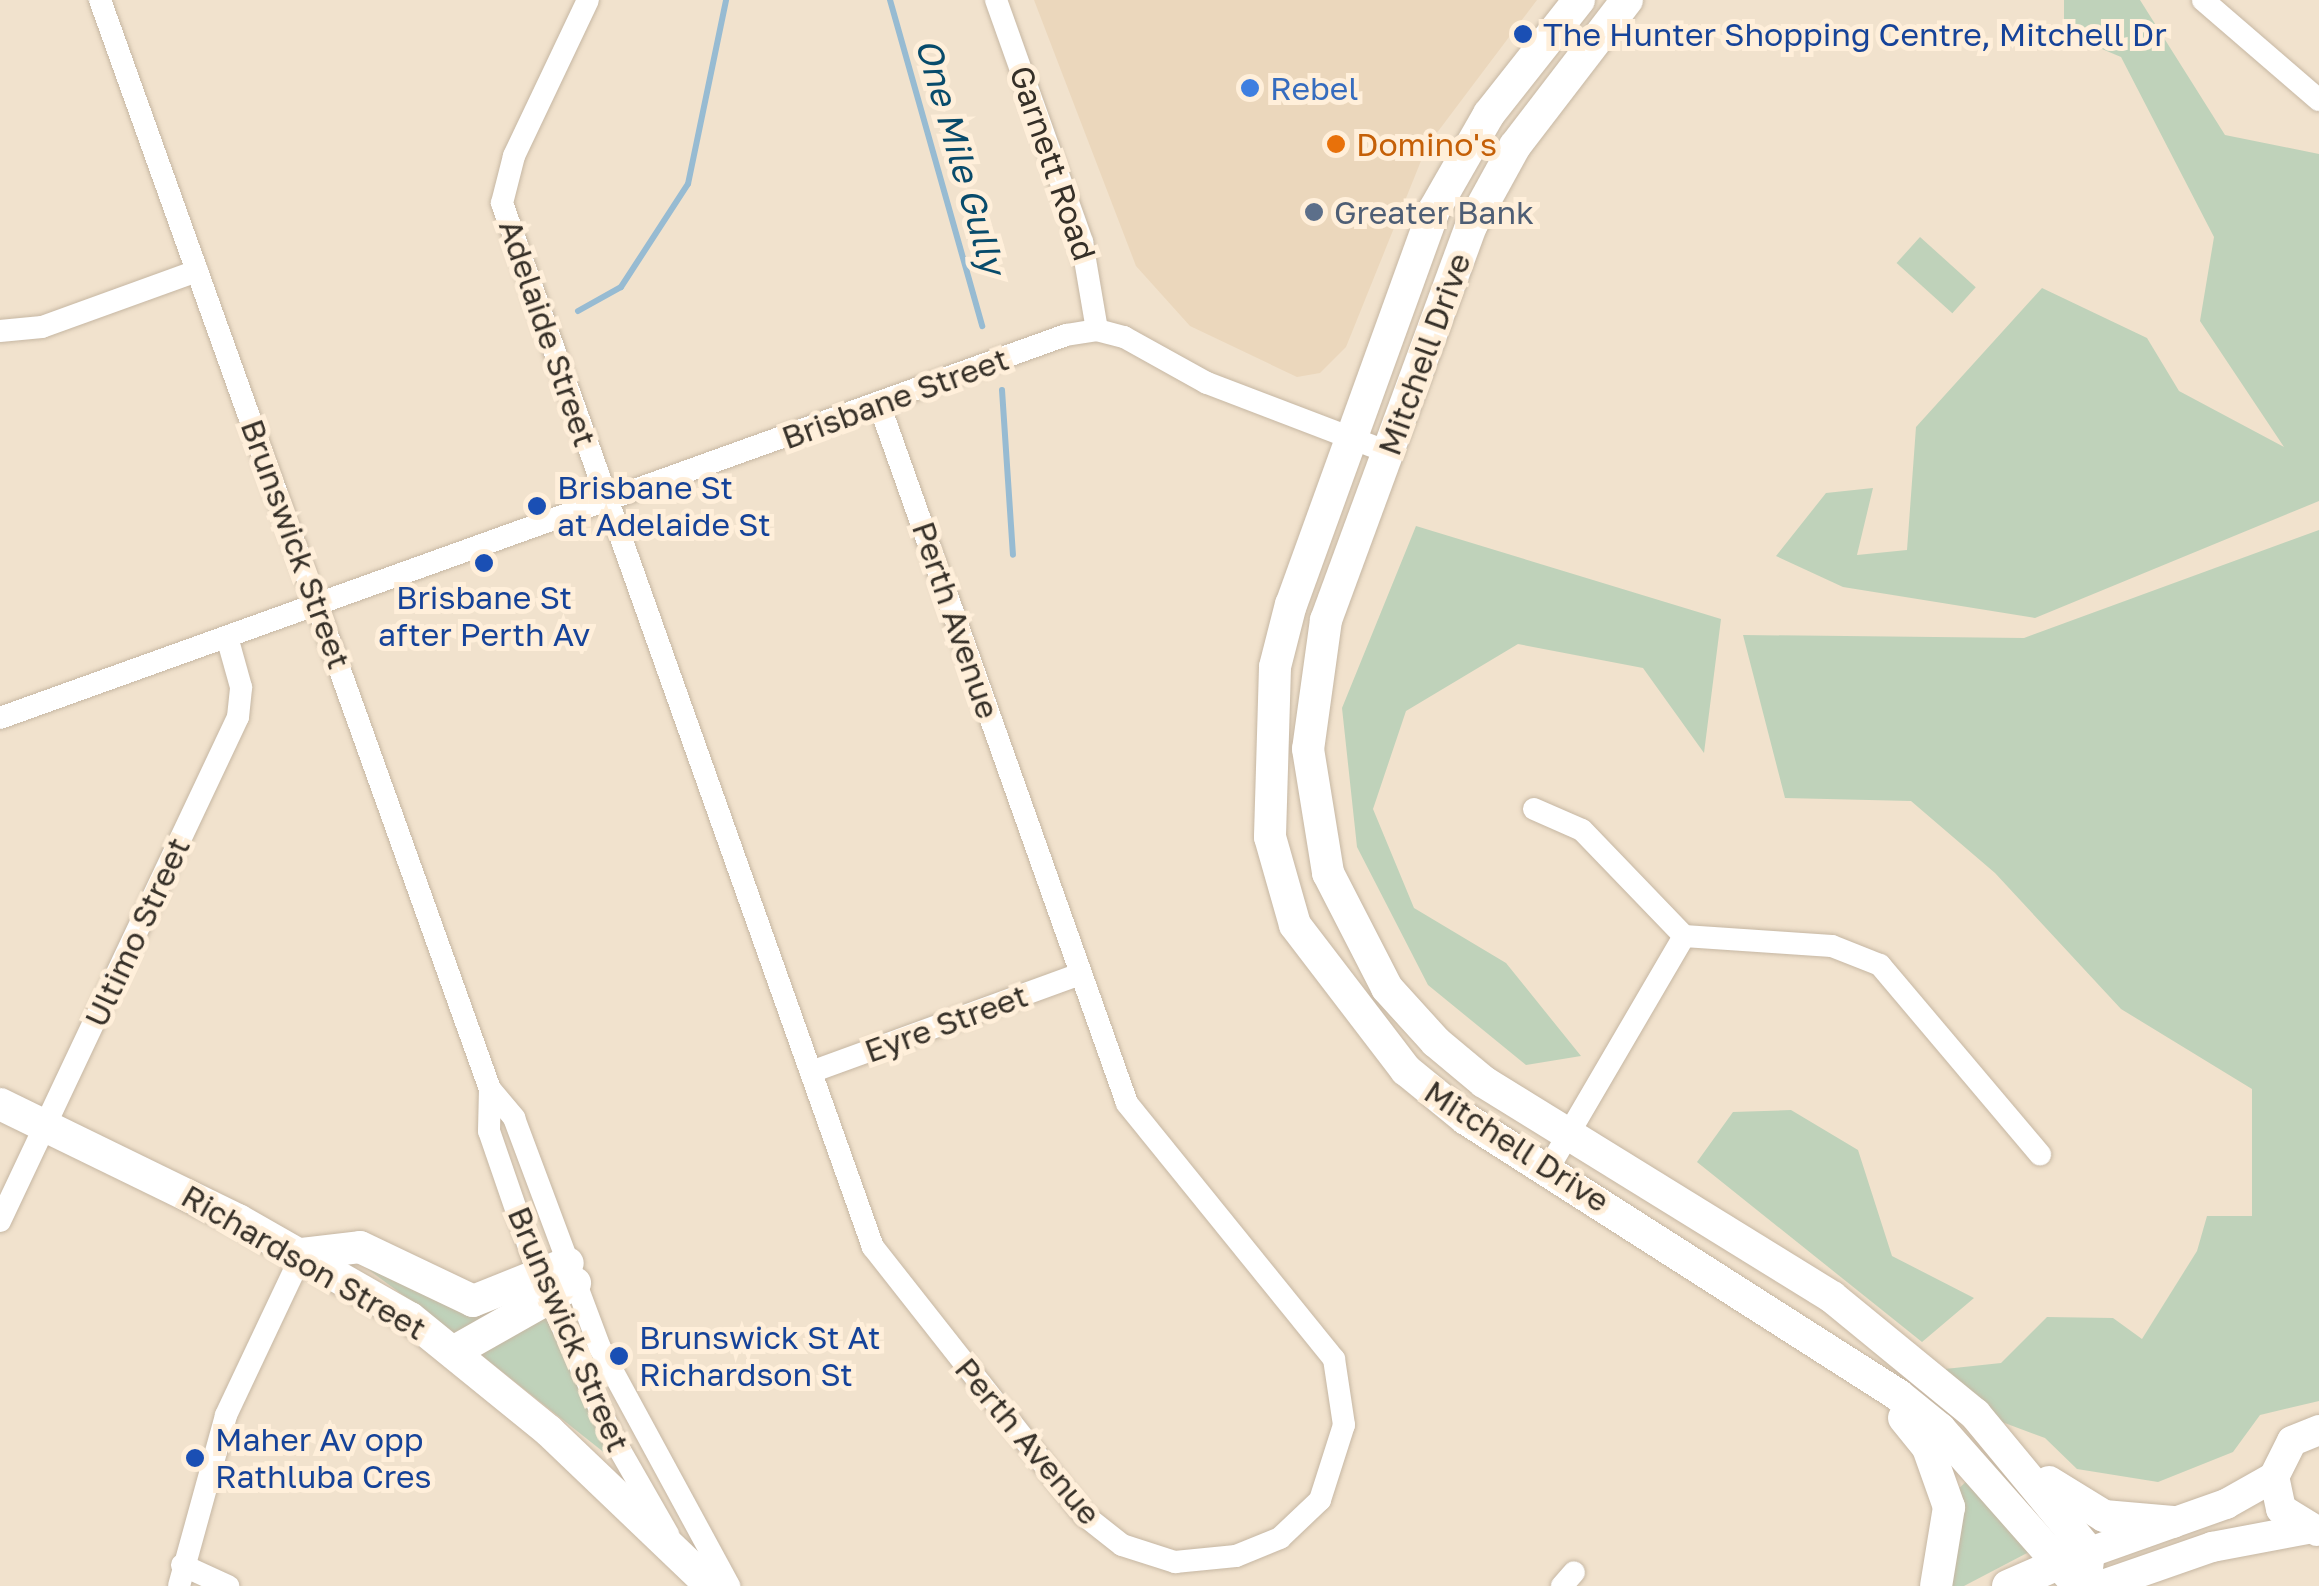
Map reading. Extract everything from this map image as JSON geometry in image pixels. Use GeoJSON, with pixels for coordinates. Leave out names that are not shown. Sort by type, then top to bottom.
{"type":"FeatureCollection","features":[{"type":"Feature","properties":{"kind":"main road","name":"Mitchell Drive"},"geometry":{"type":"LineString","coordinates":[[1579,0],[1464,151],[1409,271],[1275,668],[1270,837],[1295,924],[1351,1006],[1406,1070],[1548,1170],[1846,1356],[1940,1430],[2074,1579]]}},
{"type":"Feature","properties":{"kind":"main road","name":"Mitchell Drive"},"geometry":{"type":"LineString","coordinates":[[1627,0],[1488,192],[1326,620],[1312,686],[1313,809],[1328,874],[1387,988],[1436,1042],[1568,1135],[1832,1297],[1934,1376],[2010,1451],[2089,1552]]}},
{"type":"Feature","properties":{"kind":"main road","name":"Richardson Street"},"geometry":{"type":"LineString","coordinates":[[0,1104],[302,1254],[455,1351],[711,1586]]}},
{"type":"Feature","properties":{"kind":"main road"},"geometry":{"type":"LineString","coordinates":[[302,1254],[360,1247],[473,1302],[558,1280]]}},
{"type":"Feature","properties":{"kind":"main road"},"geometry":{"type":"LineString","coordinates":[[455,1351],[558,1280]]}},
{"type":"Feature","properties":{"kind":"main road"},"geometry":{"type":"LineString","coordinates":[[1846,1356],[1912,1426],[1940,1475],[1950,1539],[1936,1586]]}},
{"type":"Feature","properties":{"kind":"main road"},"geometry":{"type":"LineString","coordinates":[[2010,1451],[2104,1516],[2172,1522]]}},
{"type":"Feature","properties":{"kind":"main road"},"geometry":{"type":"LineString","coordinates":[[2008,1586],[2074,1579],[2089,1552]]}},
{"type":"Feature","properties":{"kind":"street","name":"Brunswick Street"},"geometry":{"type":"LineString","coordinates":[[100,0],[490,1089],[489,1131],[558,1280],[729,1586]]}},
{"type":"Feature","properties":{"kind":"street","name":"Adelaide Street"},"geometry":{"type":"LineString","coordinates":[[588,0],[514,156],[502,203],[608,502]]}},
{"type":"Feature","properties":{"kind":"street","name":"Garnett Road"},"geometry":{"type":"LineString","coordinates":[[996,0],[1082,242],[1097,330]]}},
{"type":"Feature","properties":{"kind":"street"},"geometry":{"type":"LineString","coordinates":[[2203,0],[2319,100]]}},
{"type":"Feature","properties":{"kind":"street"},"geometry":{"type":"LineString","coordinates":[[0,331],[42,327],[197,271]]}},
{"type":"Feature","properties":{"kind":"street"},"geometry":{"type":"LineString","coordinates":[[1097,330],[1388,452]]}},
{"type":"Feature","properties":{"kind":"street","name":"Brisbane Street"},"geometry":{"type":"LineString","coordinates":[[0,718],[1097,330]]}},
{"type":"Feature","properties":{"kind":"street","name":"Perth Avenue"},"geometry":{"type":"LineString","coordinates":[[608,502],[874,1247],[1084,1515],[1122,1545],[1175,1562],[1236,1556],[1280,1538],[1320,1500],[1338,1459],[1343,1389],[1302,1312],[1142,1128],[1080,974],[880,404]]}},
{"type":"Feature","properties":{"kind":"street","name":"Ultimo Street"},"geometry":{"type":"LineString","coordinates":[[0,1221],[238,717],[241,688],[227,637]]}},
{"type":"Feature","properties":{"kind":"street"},"geometry":{"type":"LineString","coordinates":[[1534,810],[1582,830],[1684,936],[1832,946],[1880,965],[2040,1154]]}},
{"type":"Feature","properties":{"kind":"street"},"geometry":{"type":"LineString","coordinates":[[1548,1170],[1684,936]]}},
{"type":"Feature","properties":{"kind":"street","name":"Eyre Street"},"geometry":{"type":"LineString","coordinates":[[811,1072],[1080,974]]}},
{"type":"Feature","properties":{"kind":"street"},"geometry":{"type":"LineString","coordinates":[[228,1586],[181,1576],[226,1415],[302,1254]]}},
{"type":"Feature","properties":{"kind":"street","name":"Brunswick Street"},"geometry":{"type":"LineString","coordinates":[[558,1280],[613,1438],[682,1558]]}},
{"type":"Feature","properties":{"kind":"street"},"geometry":{"type":"LineString","coordinates":[[2313,1530],[2281,1508],[2274,1477],[2292,1441],[2319,1430]]}},
{"type":"Feature","properties":{"kind":"street"},"geometry":{"type":"LineString","coordinates":[[2089,1552],[2172,1522],[2274,1477]]}},
{"type":"Feature","properties":{"kind":"street"},"geometry":{"type":"LineString","coordinates":[[2100,1586],[2212,1547],[2313,1530]]}},
{"type":"Feature","properties":{"kind":"shaded area"},"geometry":{"type":"Polygon","coordinates":[[[1034,0],[1537,0],[1427,146],[1346,347],[1320,373],[1297,377],[1190,326],[1136,266],[1034,0]]]}},
{"type":"Feature","properties":{"kind":"green space"},"geometry":{"type":"Polygon","coordinates":[[[2064,0],[2140,0],[2225,135],[2319,154],[2319,501],[2035,618],[1843,587],[1776,556],[1826,493],[1873,488],[1857,555],[1907,550],[1916,427],[2042,288],[2147,338],[2179,391],[2284,447],[2200,321],[2214,237],[2121,57],[2064,33],[2064,0]]]}},
{"type":"Feature","properties":{"kind":"green space"},"geometry":{"type":"Polygon","coordinates":[[[1920,237],[1976,287],[1952,313],[1897,263],[1920,237]]]}},
{"type":"Feature","properties":{"kind":"green space"},"geometry":{"type":"Polygon","coordinates":[[[1416,526],[1721,619],[1704,753],[1643,668],[1518,644],[1406,711],[1373,809],[1414,908],[1506,963],[1581,1056],[1526,1065],[1428,985],[1357,847],[1342,708],[1416,526]]]}},
{"type":"Feature","properties":{"kind":"green space"},"geometry":{"type":"Polygon","coordinates":[[[2319,530],[2319,1401],[2260,1415],[2233,1452],[2158,1482],[2077,1469],[2045,1438],[2002,1422],[1945,1369],[2001,1363],[2047,1317],[2113,1318],[2142,1339],[2197,1251],[2207,1216],[2252,1216],[2252,1089],[2121,1009],[1995,873],[1911,801],[1785,798],[1743,635],[2024,638],[2319,530]]]}},
{"type":"Feature","properties":{"kind":"green space"},"geometry":{"type":"Polygon","coordinates":[[[1791,1110],[1858,1150],[1892,1256],[1974,1298],[1922,1342],[1697,1162],[1733,1112],[1791,1110]]]}},
{"type":"Feature","properties":{"kind":"green space"},"geometry":{"type":"Polygon","coordinates":[[[361,1264],[527,1296],[454,1333],[361,1264]]]}},
{"type":"Feature","properties":{"kind":"green space"},"geometry":{"type":"Polygon","coordinates":[[[545,1313],[612,1457],[611,1458],[475,1350],[545,1313]]]}},
{"type":"Feature","properties":{"kind":"green space"},"geometry":{"type":"Polygon","coordinates":[[[1972,1476],[2029,1552],[1964,1586],[1946,1586],[1955,1492],[1972,1476]]]}},
{"type":"Feature","properties":{"kind":"waterway"},"geometry":{"type":"LineString","coordinates":[[578,311],[621,287],[688,184],[726,0]]}},
{"type":"Feature","properties":{"kind":"waterway","name":"One Mile Gully"},"geometry":{"type":"LineString","coordinates":[[890,0],[982,326]]}},
{"type":"Feature","properties":{"kind":"waterway","name":"One Mile Gully"},"geometry":{"type":"LineString","coordinates":[[1002,390],[1013,555]]}},
{"type":"Feature","properties":{"kind":"place","name":"The Hunter Shopping Centre, Mitchell Dr"},"geometry":{"type":"Point","coordinates":[1523,34]}},
{"type":"Feature","properties":{"kind":"place","name":"Rebel"},"geometry":{"type":"Point","coordinates":[1250,88]}},
{"type":"Feature","properties":{"kind":"place","name":"Domino's"},"geometry":{"type":"Point","coordinates":[1336,144]}},
{"type":"Feature","properties":{"kind":"place","name":"Greater Bank"},"geometry":{"type":"Point","coordinates":[1314,212]}},
{"type":"Feature","properties":{"kind":"place","name":"Brisbane St at Adelaide St"},"geometry":{"type":"Point","coordinates":[537,506]}},
{"type":"Feature","properties":{"kind":"place","name":"Brisbane St after Perth Av"},"geometry":{"type":"Point","coordinates":[484,563]}},
{"type":"Feature","properties":{"kind":"place","name":"Brunswick St At Richardson St"},"geometry":{"type":"Point","coordinates":[619,1356]}},
{"type":"Feature","properties":{"kind":"place","name":"Maher Av opp Rathluba Cres"},"geometry":{"type":"Point","coordinates":[195,1458]}}]}
